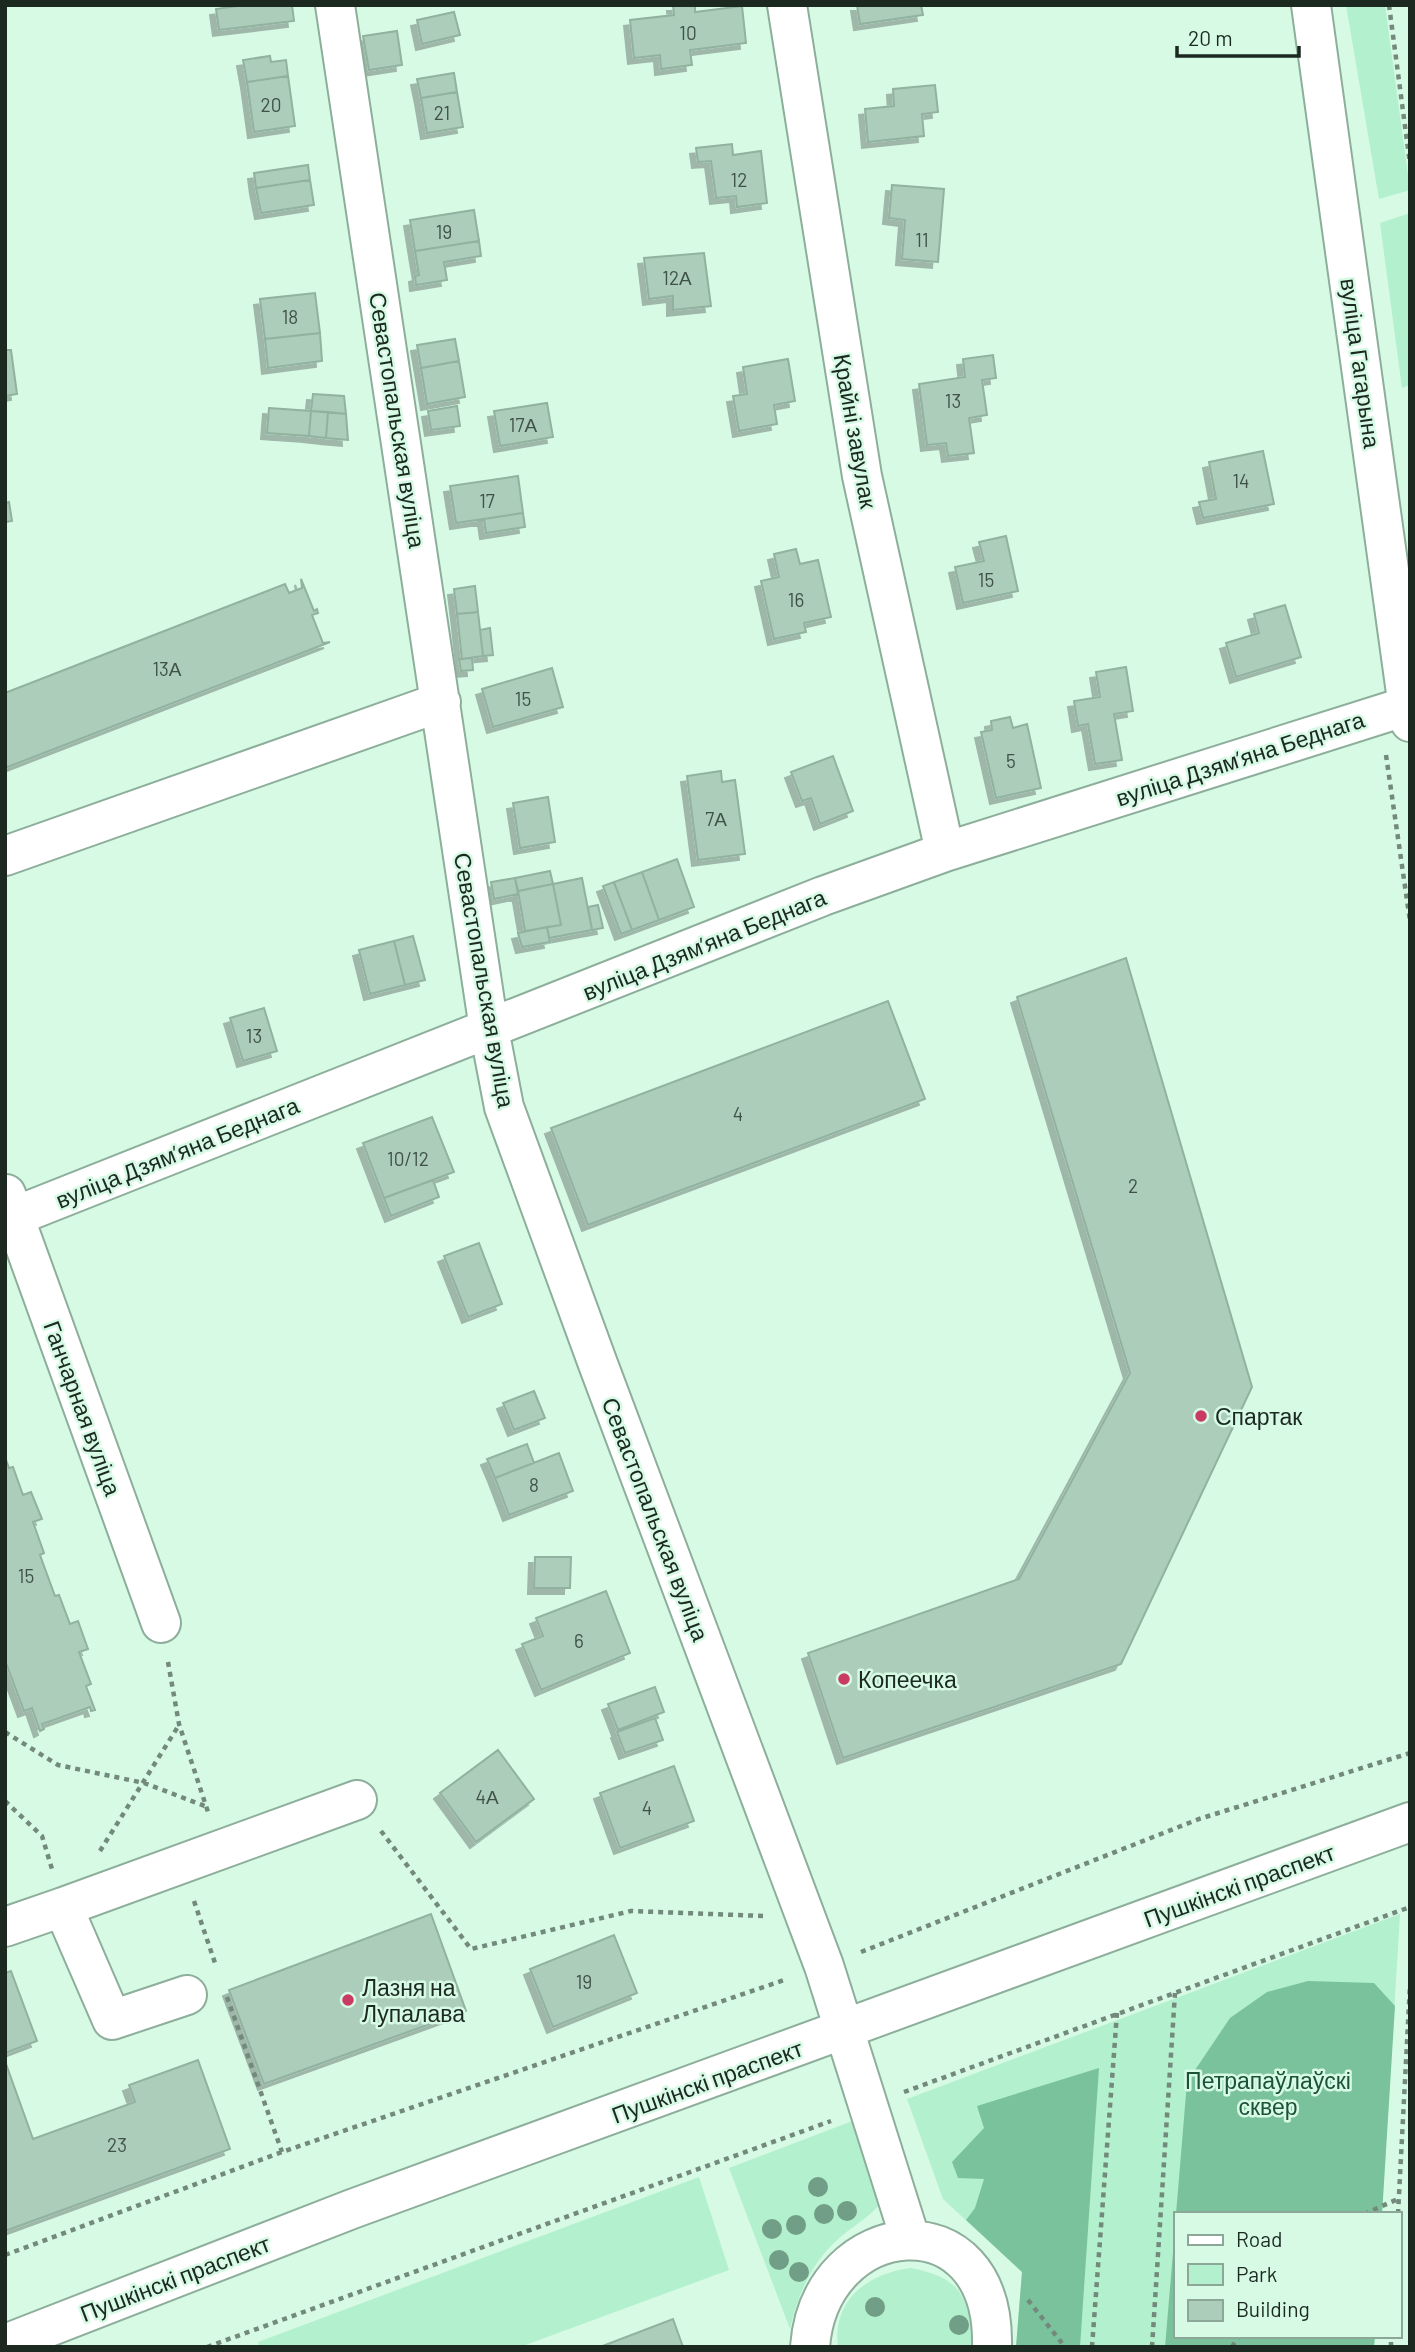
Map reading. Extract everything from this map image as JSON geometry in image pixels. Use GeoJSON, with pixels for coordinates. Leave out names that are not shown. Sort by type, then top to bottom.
{"type":"FeatureCollection","features":[{"type":"Feature","properties":{"kind":"street","name":"Севастопальская вуліца"},"geometry":{"type":"LineString","coordinates":[[335,5],[489,1029],[509,1120],[824,1966],[910,2238]]}},
{"type":"Feature","properties":{"kind":"street","name":"Крайні завулак"},"geometry":{"type":"LineString","coordinates":[[788,5],[862,475],[945,852]]}},
{"type":"Feature","properties":{"kind":"street","name":"вуліца Гагарына"},"geometry":{"type":"LineString","coordinates":[[1311,5],[1409,714]]}},
{"type":"Feature","properties":{"kind":"street"},"geometry":{"type":"LineString","coordinates":[[5,856],[441,702]]}},
{"type":"Feature","properties":{"kind":"street","name":"вуліца Дзямʼяна Беднага"},"geometry":{"type":"LineString","coordinates":[[9,1205],[489,1029],[823,896],[945,852],[1409,714]]}},
{"type":"Feature","properties":{"kind":"street","name":"Ганчарная вуліца"},"geometry":{"type":"LineString","coordinates":[[9,1205],[160,1623]]}},
{"type":"Feature","properties":{"kind":"street"},"geometry":{"type":"LineString","coordinates":[[5,1927],[357,1800]]}},
{"type":"Feature","properties":{"kind":"street","name":"Пушкінскі праспект"},"geometry":{"type":"LineString","coordinates":[[5,2344],[352,2209],[846,2031],[1410,1822]]}},
{"type":"Feature","properties":{"kind":"street"},"geometry":{"type":"LineString","coordinates":[[63,1907],[111,2020],[187,1995]]}},
{"type":"Feature","properties":{"kind":"street"},"geometry":{"type":"LineString","coordinates":[[810,2347],[812,2325],[821,2299],[838,2276],[856,2258],[881,2245],[910,2238],[931,2242],[954,2252],[969,2266],[983,2291],[992,2347]]}},
{"type":"Feature","properties":{"kind":"path"},"geometry":{"type":"LineString","coordinates":[[1389,5],[1410,164]]}},
{"type":"Feature","properties":{"kind":"path"},"geometry":{"type":"LineString","coordinates":[[160,1623],[179,1724],[219,1849]]}},
{"type":"Feature","properties":{"kind":"path"},"geometry":{"type":"LineString","coordinates":[[63,1907],[179,1724]]}},
{"type":"Feature","properties":{"kind":"path"},"geometry":{"type":"LineString","coordinates":[[5,1732],[58,1765],[144,1783],[206,1806]]}},
{"type":"Feature","properties":{"kind":"path"},"geometry":{"type":"LineString","coordinates":[[5,2255],[282,2152],[824,1966],[1199,1819],[1410,1753]]}},
{"type":"Feature","properties":{"kind":"path"},"geometry":{"type":"LineString","coordinates":[[357,1800],[471,1949],[631,1911],[805,1917]]}},
{"type":"Feature","properties":{"kind":"path"},"geometry":{"type":"LineString","coordinates":[[5,1801],[42,1836],[63,1907]]}},
{"type":"Feature","properties":{"kind":"path"},"geometry":{"type":"LineString","coordinates":[[181,1864],[220,1977]]}},
{"type":"Feature","properties":{"kind":"path"},"geometry":{"type":"LineString","coordinates":[[207,2347],[868,2108],[1117,2012],[1410,1907]]}},
{"type":"Feature","properties":{"kind":"path"},"geometry":{"type":"LineString","coordinates":[[1398,2212],[1410,1984]]}},
{"type":"Feature","properties":{"kind":"path"},"geometry":{"type":"LineString","coordinates":[[225,1990],[282,2152]]}},
{"type":"Feature","properties":{"kind":"path"},"geometry":{"type":"LineString","coordinates":[[1152,2347],[1175,1993]]}},
{"type":"Feature","properties":{"kind":"path"},"geometry":{"type":"LineString","coordinates":[[1092,2347],[1117,2012]]}},
{"type":"Feature","properties":{"kind":"path"},"geometry":{"type":"LineString","coordinates":[[1369,2212],[1398,2199]]}},
{"type":"Feature","properties":{"kind":"green space"},"geometry":{"type":"Polygon","coordinates":[[[1346,5],[1385,5],[1410,190],[1379,199],[1346,5]]]}},
{"type":"Feature","properties":{"kind":"green space"},"geometry":{"type":"Polygon","coordinates":[[[1410,213],[1410,385],[1402,388],[1380,223],[1410,213]]]}},
{"type":"Feature","properties":{"kind":"green space","name":"Петрапаўлаўскі сквер"},"geometry":{"type":"Polygon","coordinates":[[[1400,1914],[1382,2212],[1174,2212],[1174,2338],[1375,2338],[1374,2347],[1016,2347],[1022,2272],[943,2199],[907,2099],[1400,1914]]]}},
{"type":"Feature","properties":{"kind":"green space"},"geometry":{"type":"Polygon","coordinates":[[[1308,1981],[1374,1983],[1395,2006],[1382,2212],[1176,2212],[1187,2082],[1230,2018],[1267,1992],[1308,1981]]]}},
{"type":"Feature","properties":{"kind":"green space"},"geometry":{"type":"Polygon","coordinates":[[[1099,2068],[1080,2347],[1016,2347],[1022,2272],[966,2220],[975,2208],[984,2179],[958,2178],[952,2162],[984,2128],[977,2106],[1099,2068]]]}},
{"type":"Feature","properties":{"kind":"green space"},"geometry":{"type":"Polygon","coordinates":[[[855,2120],[882,2202],[833,2243],[816,2265],[803,2289],[790,2329],[729,2168],[855,2120]]]}},
{"type":"Feature","properties":{"kind":"green space"},"geometry":{"type":"Polygon","coordinates":[[[699,2177],[729,2270],[520,2347],[260,2347],[258,2342],[699,2177]]]}},
{"type":"Feature","properties":{"kind":"green space"},"geometry":{"type":"Polygon","coordinates":[[[1174,2241],[1174,2338],[1375,2338],[1374,2347],[1165,2347],[1174,2241]]]}},
{"type":"Feature","properties":{"kind":"green space"},"geometry":{"type":"Polygon","coordinates":[[[911,2268],[943,2278],[960,2293],[969,2316],[975,2347],[838,2347],[841,2315],[856,2291],[881,2276],[911,2268]]]}},
{"type":"Feature","properties":{"kind":"building"},"geometry":{"type":"Polygon","coordinates":[[[244,5],[292,5],[294,21],[219,30],[216,9],[244,5]]]}},
{"type":"Feature","properties":{"kind":"building"},"geometry":{"type":"Polygon","coordinates":[[[673,5],[695,5],[695,12],[742,6],[746,43],[690,50],[692,65],[661,69],[660,55],[634,58],[630,20],[674,15],[673,5]]]}},
{"type":"Feature","properties":{"kind":"building"},"geometry":{"type":"Polygon","coordinates":[[[857,5],[921,5],[923,15],[860,24],[857,5]]]}},
{"type":"Feature","properties":{"kind":"building"},"geometry":{"type":"Polygon","coordinates":[[[454,12],[460,35],[422,44],[417,20],[454,12]]]}},
{"type":"Feature","properties":{"kind":"building"},"geometry":{"type":"Polygon","coordinates":[[[397,31],[402,65],[369,70],[363,36],[397,31]]]}},
{"type":"Feature","properties":{"kind":"building"},"geometry":{"type":"Polygon","coordinates":[[[270,56],[271,62],[286,60],[288,76],[247,82],[243,60],[270,56]]]}},
{"type":"Feature","properties":{"kind":"building"},"geometry":{"type":"Polygon","coordinates":[[[454,73],[457,92],[421,98],[417,79],[454,73]]]}},
{"type":"Feature","properties":{"kind":"building"},"geometry":{"type":"Polygon","coordinates":[[[288,76],[295,126],[254,132],[247,82],[288,76]]]}},
{"type":"Feature","properties":{"kind":"building"},"geometry":{"type":"Polygon","coordinates":[[[935,85],[938,112],[922,114],[924,136],[868,142],[865,109],[894,106],[893,89],[935,85]]]}},
{"type":"Feature","properties":{"kind":"building"},"geometry":{"type":"Polygon","coordinates":[[[457,92],[463,127],[427,133],[421,98],[457,92]]]}},
{"type":"Feature","properties":{"kind":"building"},"geometry":{"type":"Polygon","coordinates":[[[732,144],[733,155],[761,151],[767,203],[737,207],[736,196],[716,198],[711,161],[698,162],[696,148],[732,144]]]}},
{"type":"Feature","properties":{"kind":"building"},"geometry":{"type":"Polygon","coordinates":[[[308,165],[310,180],[256,188],[254,173],[308,165]]]}},
{"type":"Feature","properties":{"kind":"building"},"geometry":{"type":"Polygon","coordinates":[[[310,180],[314,205],[261,213],[256,188],[310,180]]]}},
{"type":"Feature","properties":{"kind":"building"},"geometry":{"type":"Polygon","coordinates":[[[892,185],[944,189],[938,262],[902,259],[905,220],[889,218],[892,185]]]}},
{"type":"Feature","properties":{"kind":"building"},"geometry":{"type":"Polygon","coordinates":[[[474,210],[479,241],[415,251],[410,220],[474,210]]]}},
{"type":"Feature","properties":{"kind":"building"},"geometry":{"type":"Polygon","coordinates":[[[479,241],[481,256],[444,262],[447,280],[416,285],[415,276],[419,275],[415,251],[479,241]]]}},
{"type":"Feature","properties":{"kind":"building"},"geometry":{"type":"Polygon","coordinates":[[[704,253],[711,306],[673,310],[673,296],[649,299],[644,258],[704,253]]]}},
{"type":"Feature","properties":{"kind":"building"},"geometry":{"type":"Polygon","coordinates":[[[315,293],[320,333],[265,339],[260,299],[315,293]]]}},
{"type":"Feature","properties":{"kind":"building"},"geometry":{"type":"Polygon","coordinates":[[[320,333],[322,361],[268,368],[265,339],[320,333]]]}},
{"type":"Feature","properties":{"kind":"building"},"geometry":{"type":"Polygon","coordinates":[[[455,339],[459,361],[421,368],[417,345],[455,339]]]}},
{"type":"Feature","properties":{"kind":"building"},"geometry":{"type":"Polygon","coordinates":[[[5,350],[11,350],[17,394],[5,396],[5,350]]]}},
{"type":"Feature","properties":{"kind":"building"},"geometry":{"type":"Polygon","coordinates":[[[993,355],[996,378],[982,380],[987,415],[969,418],[974,453],[948,456],[946,443],[927,445],[919,384],[965,377],[963,359],[993,355]]]}},
{"type":"Feature","properties":{"kind":"building"},"geometry":{"type":"Polygon","coordinates":[[[788,359],[795,401],[774,405],[777,424],[739,431],[733,396],[747,394],[743,367],[788,359]]]}},
{"type":"Feature","properties":{"kind":"building"},"geometry":{"type":"Polygon","coordinates":[[[459,361],[465,397],[427,404],[421,368],[459,361]]]}},
{"type":"Feature","properties":{"kind":"building"},"geometry":{"type":"Polygon","coordinates":[[[313,394],[344,396],[346,414],[311,411],[313,394]]]}},
{"type":"Feature","properties":{"kind":"building"},"geometry":{"type":"Polygon","coordinates":[[[547,403],[553,437],[500,446],[494,411],[547,403]]]}},
{"type":"Feature","properties":{"kind":"building"},"geometry":{"type":"Polygon","coordinates":[[[457,406],[460,426],[431,430],[428,411],[457,406]]]}},
{"type":"Feature","properties":{"kind":"building"},"geometry":{"type":"Polygon","coordinates":[[[269,408],[311,411],[309,436],[267,433],[269,408]]]}},
{"type":"Feature","properties":{"kind":"building"},"geometry":{"type":"Polygon","coordinates":[[[311,411],[328,412],[326,438],[309,436],[311,411]]]}},
{"type":"Feature","properties":{"kind":"building"},"geometry":{"type":"Polygon","coordinates":[[[328,412],[346,414],[348,440],[326,438],[328,412]]]}},
{"type":"Feature","properties":{"kind":"building"},"geometry":{"type":"Polygon","coordinates":[[[1263,451],[1274,504],[1203,518],[1199,502],[1216,499],[1209,462],[1263,451]]]}},
{"type":"Feature","properties":{"kind":"building"},"geometry":{"type":"Polygon","coordinates":[[[518,476],[523,513],[456,523],[450,486],[518,476]]]}},
{"type":"Feature","properties":{"kind":"building"},"geometry":{"type":"Polygon","coordinates":[[[9,502],[12,521],[5,522],[5,503],[9,502]]]}},
{"type":"Feature","properties":{"kind":"building"},"geometry":{"type":"Polygon","coordinates":[[[523,513],[525,527],[486,533],[484,519],[523,513]]]}},
{"type":"Feature","properties":{"kind":"building"},"geometry":{"type":"Polygon","coordinates":[[[1006,536],[1018,591],[963,603],[955,567],[984,561],[979,542],[1006,536]]]}},
{"type":"Feature","properties":{"kind":"building"},"geometry":{"type":"Polygon","coordinates":[[[796,549],[800,564],[818,560],[831,617],[804,623],[806,632],[774,639],[761,581],[779,577],[774,554],[796,549]]]}},
{"type":"Feature","properties":{"kind":"building"},"geometry":{"type":"Polygon","coordinates":[[[301,579],[314,611],[317,609],[318,613],[312,615],[323,643],[330,642],[5,768],[5,693],[285,584],[289,593],[302,588],[301,579]]]}},
{"type":"Feature","properties":{"kind":"building"},"geometry":{"type":"Polygon","coordinates":[[[475,586],[478,612],[457,614],[454,589],[475,586]]]}},
{"type":"Feature","properties":{"kind":"building"},"geometry":{"type":"Polygon","coordinates":[[[1285,605],[1301,657],[1236,677],[1226,643],[1259,633],[1254,614],[1285,605]]]}},
{"type":"Feature","properties":{"kind":"building"},"geometry":{"type":"Polygon","coordinates":[[[478,612],[483,656],[462,659],[457,614],[478,612]]]}},
{"type":"Feature","properties":{"kind":"building"},"geometry":{"type":"Polygon","coordinates":[[[490,628],[493,655],[483,656],[480,630],[490,628]]]}},
{"type":"Feature","properties":{"kind":"building"},"geometry":{"type":"Polygon","coordinates":[[[472,658],[473,670],[461,671],[459,659],[472,658]]]}},
{"type":"Feature","properties":{"kind":"building"},"geometry":{"type":"Polygon","coordinates":[[[1126,667],[1133,711],[1114,714],[1122,760],[1095,764],[1088,724],[1078,726],[1074,701],[1100,697],[1096,672],[1126,667]]]}},
{"type":"Feature","properties":{"kind":"building"},"geometry":{"type":"Polygon","coordinates":[[[552,668],[563,707],[493,727],[482,689],[552,668]]]}},
{"type":"Feature","properties":{"kind":"building"},"geometry":{"type":"Polygon","coordinates":[[[1010,717],[1013,728],[1027,724],[1041,788],[996,798],[981,732],[992,730],[991,721],[1010,717]]]}},
{"type":"Feature","properties":{"kind":"building"},"geometry":{"type":"Polygon","coordinates":[[[833,756],[853,811],[820,824],[811,798],[802,801],[791,772],[833,756]]]}},
{"type":"Feature","properties":{"kind":"building"},"geometry":{"type":"Polygon","coordinates":[[[721,771],[722,782],[735,780],[745,854],[698,860],[687,776],[721,771]]]}},
{"type":"Feature","properties":{"kind":"building"},"geometry":{"type":"Polygon","coordinates":[[[548,797],[555,842],[520,848],[513,803],[548,797]]]}},
{"type":"Feature","properties":{"kind":"building"},"geometry":{"type":"Polygon","coordinates":[[[677,859],[694,907],[659,920],[642,872],[677,859]]]}},
{"type":"Feature","properties":{"kind":"building"},"geometry":{"type":"Polygon","coordinates":[[[550,871],[553,884],[518,891],[515,878],[550,871]]]}},
{"type":"Feature","properties":{"kind":"building"},"geometry":{"type":"Polygon","coordinates":[[[642,872],[659,920],[632,930],[614,882],[642,872]]]}},
{"type":"Feature","properties":{"kind":"building"},"geometry":{"type":"Polygon","coordinates":[[[515,878],[518,894],[494,899],[491,882],[515,878]]]}},
{"type":"Feature","properties":{"kind":"building"},"geometry":{"type":"Polygon","coordinates":[[[582,878],[592,930],[549,938],[547,927],[561,925],[553,884],[582,878]]]}},
{"type":"Feature","properties":{"kind":"building"},"geometry":{"type":"Polygon","coordinates":[[[614,882],[632,930],[621,934],[603,886],[614,882]]]}},
{"type":"Feature","properties":{"kind":"building"},"geometry":{"type":"Polygon","coordinates":[[[553,884],[561,925],[525,931],[518,891],[553,884]]]}},
{"type":"Feature","properties":{"kind":"building"},"geometry":{"type":"Polygon","coordinates":[[[598,905],[603,928],[592,930],[588,907],[598,905]]]}},
{"type":"Feature","properties":{"kind":"building"},"geometry":{"type":"Polygon","coordinates":[[[547,927],[550,942],[522,947],[518,933],[547,927]]]}},
{"type":"Feature","properties":{"kind":"building"},"geometry":{"type":"Polygon","coordinates":[[[413,936],[425,980],[405,985],[394,941],[413,936]]]}},
{"type":"Feature","properties":{"kind":"building"},"geometry":{"type":"Polygon","coordinates":[[[394,941],[405,985],[370,994],[359,950],[394,941]]]}},
{"type":"Feature","properties":{"kind":"building"},"geometry":{"type":"Polygon","coordinates":[[[1126,958],[1252,1387],[1121,1664],[843,1758],[808,1653],[1019,1579],[1130,1373],[1017,997],[1126,958]]]}},
{"type":"Feature","properties":{"kind":"building"},"geometry":{"type":"Polygon","coordinates":[[[888,1001],[925,1099],[588,1225],[551,1128],[888,1001]]]}},
{"type":"Feature","properties":{"kind":"building"},"geometry":{"type":"Polygon","coordinates":[[[264,1008],[277,1051],[243,1061],[230,1018],[264,1008]]]}},
{"type":"Feature","properties":{"kind":"building"},"geometry":{"type":"Polygon","coordinates":[[[432,1117],[454,1172],[384,1198],[363,1143],[432,1117]]]}},
{"type":"Feature","properties":{"kind":"building"},"geometry":{"type":"Polygon","coordinates":[[[433,1180],[439,1197],[391,1216],[384,1198],[433,1180]]]}},
{"type":"Feature","properties":{"kind":"building"},"geometry":{"type":"Polygon","coordinates":[[[479,1243],[502,1304],[468,1317],[444,1256],[479,1243]]]}},
{"type":"Feature","properties":{"kind":"building"},"geometry":{"type":"Polygon","coordinates":[[[534,1391],[545,1418],[514,1430],[503,1403],[534,1391]]]}},
{"type":"Feature","properties":{"kind":"building"},"geometry":{"type":"Polygon","coordinates":[[[527,1444],[534,1463],[495,1478],[487,1459],[527,1444]]]}},
{"type":"Feature","properties":{"kind":"building"},"geometry":{"type":"Polygon","coordinates":[[[559,1453],[573,1491],[509,1515],[495,1478],[559,1453]]]}},
{"type":"Feature","properties":{"kind":"building"},"geometry":{"type":"Polygon","coordinates":[[[5,1457],[9,1468],[13,1467],[23,1495],[31,1492],[42,1519],[33,1522],[44,1553],[40,1555],[55,1596],[59,1595],[70,1624],[78,1621],[88,1649],[79,1652],[91,1684],[86,1686],[95,1710],[91,1711],[90,1707],[42,1724],[44,1729],[40,1731],[32,1708],[24,1711],[5,1660],[5,1457]]]}},
{"type":"Feature","properties":{"kind":"building"},"geometry":{"type":"Polygon","coordinates":[[[535,1557],[571,1557],[570,1588],[534,1588],[535,1557]]]}},
{"type":"Feature","properties":{"kind":"building"},"geometry":{"type":"Polygon","coordinates":[[[606,1591],[630,1653],[541,1690],[522,1644],[543,1636],[536,1618],[606,1591]]]}},
{"type":"Feature","properties":{"kind":"building"},"geometry":{"type":"Polygon","coordinates":[[[655,1687],[664,1712],[618,1730],[608,1704],[655,1687]]]}},
{"type":"Feature","properties":{"kind":"building"},"geometry":{"type":"Polygon","coordinates":[[[655,1718],[663,1740],[625,1753],[617,1732],[655,1718]]]}},
{"type":"Feature","properties":{"kind":"building"},"geometry":{"type":"Polygon","coordinates":[[[498,1750],[534,1799],[476,1842],[440,1793],[498,1750]]]}},
{"type":"Feature","properties":{"kind":"building"},"geometry":{"type":"Polygon","coordinates":[[[674,1766],[694,1821],[620,1848],[600,1793],[674,1766]]]}},
{"type":"Feature","properties":{"kind":"building","name":"Лазня на Лупалава"},"geometry":{"type":"Polygon","coordinates":[[[431,1914],[466,2011],[264,2084],[229,1990],[431,1914]]]}},
{"type":"Feature","properties":{"kind":"building"},"geometry":{"type":"Polygon","coordinates":[[[614,1935],[637,1993],[553,2027],[530,1969],[614,1935]]]}},
{"type":"Feature","properties":{"kind":"building"},"geometry":{"type":"Polygon","coordinates":[[[11,1971],[37,2041],[5,2053],[5,1973],[11,1971]]]}},
{"type":"Feature","properties":{"kind":"building"},"geometry":{"type":"Polygon","coordinates":[[[198,2060],[230,2149],[5,2231],[5,2061],[33,2139],[135,2102],[129,2085],[198,2060]]]}},
{"type":"Feature","properties":{"kind":"building"},"geometry":{"type":"Polygon","coordinates":[[[673,2319],[683,2347],[600,2347],[673,2319]]]}},
{"type":"Feature","properties":{"kind":"place","name":"Спартак"},"geometry":{"type":"Point","coordinates":[1201,1416]}},
{"type":"Feature","properties":{"kind":"place","name":"Копеечка"},"geometry":{"type":"Point","coordinates":[844,1679]}},
{"type":"Feature","properties":{"kind":"place","name":"Лазня на Лупалава"},"geometry":{"type":"Point","coordinates":[348,2000]}}]}
